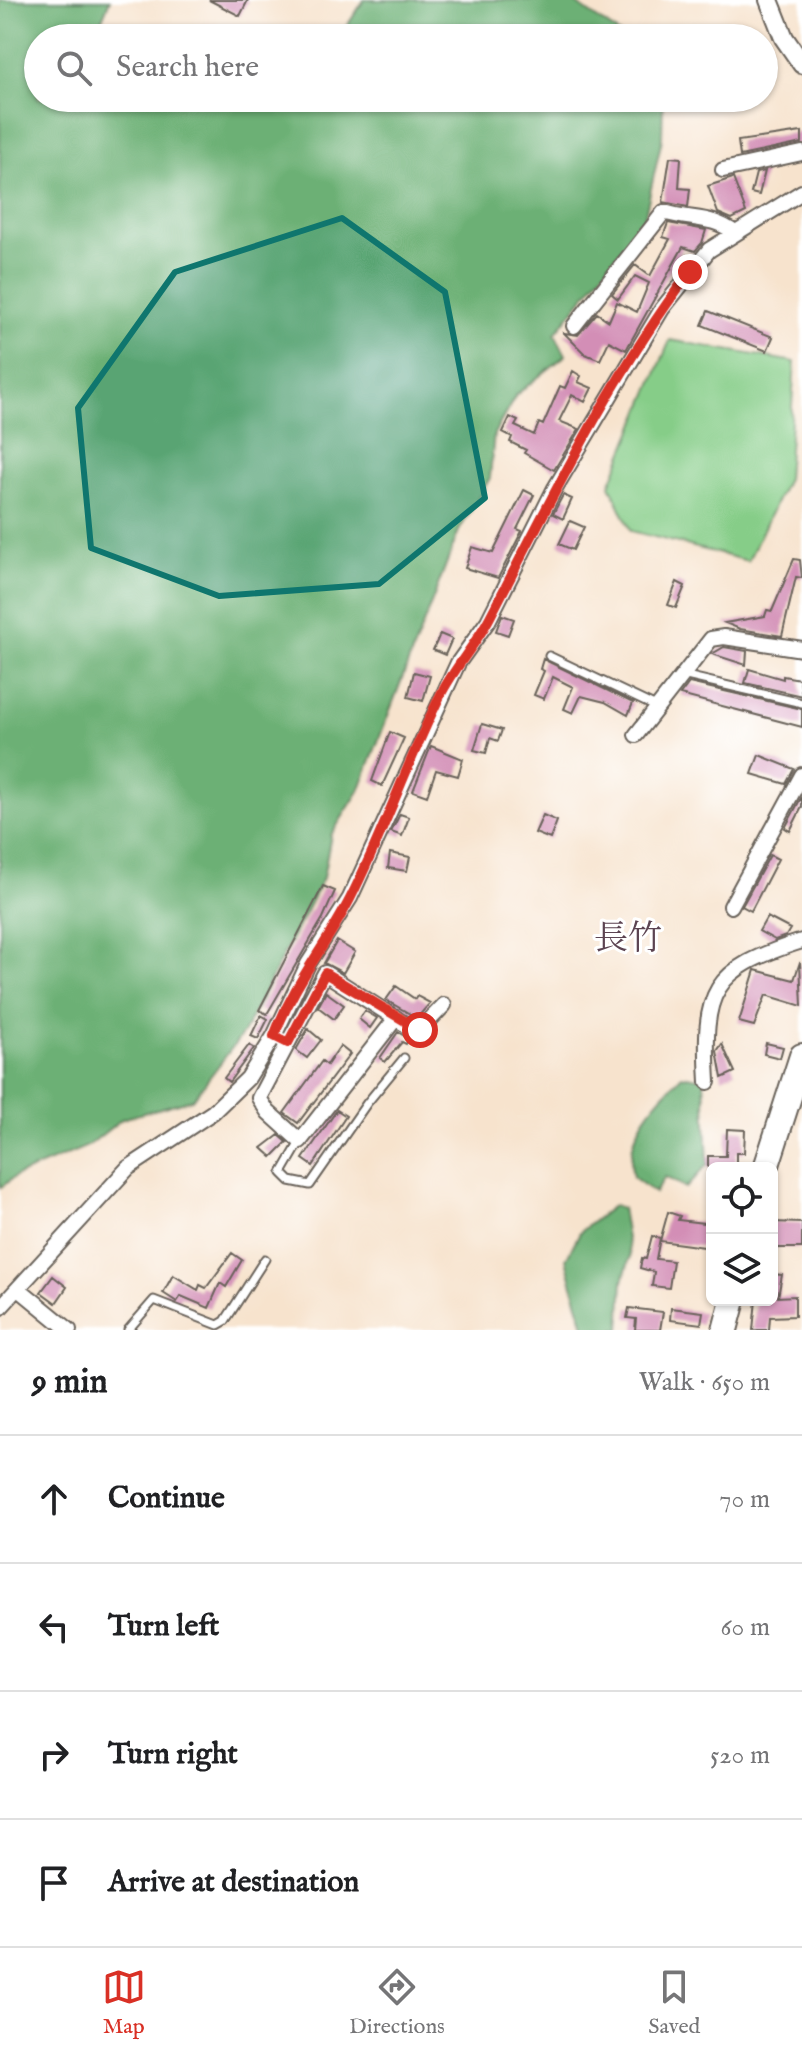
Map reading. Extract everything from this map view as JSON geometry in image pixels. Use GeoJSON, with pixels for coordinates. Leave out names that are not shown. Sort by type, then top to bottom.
{"type":"FeatureCollection","features":[{"type":"Feature","properties":{"kind":"highway"},"geometry":{"type":"LineString","coordinates":[[768,1162],[802,1056]]}},
{"type":"Feature","properties":{"kind":"highway"},"geometry":{"type":"LineString","coordinates":[[725,1330],[731,1306]]}},
{"type":"Feature","properties":{"kind":"main road"},"geometry":{"type":"LineString","coordinates":[[769,0],[784,38],[802,64]]}},
{"type":"Feature","properties":{"kind":"street"},"geometry":{"type":"LineString","coordinates":[[723,170],[802,153]]}},
{"type":"Feature","properties":{"kind":"street"},"geometry":{"type":"LineString","coordinates":[[0,1308],[128,1168],[231,1096],[248,1078],[274,1036],[288,999],[350,898],[440,696],[458,663],[488,621],[555,488],[662,309],[709,250],[802,192]]}},
{"type":"Feature","properties":{"kind":"street"},"geometry":{"type":"LineString","coordinates":[[574,326],[664,212],[686,219],[718,220],[735,233]]}},
{"type":"Feature","properties":{"kind":"street"},"geometry":{"type":"LineString","coordinates":[[636,735],[711,639],[724,637],[802,649]]}},
{"type":"Feature","properties":{"kind":"street"},"geometry":{"type":"LineString","coordinates":[[731,906],[802,775]]}},
{"type":"Feature","properties":{"kind":"street"},"geometry":{"type":"LineString","coordinates":[[708,1082],[705,1025],[711,996],[735,971],[802,941]]}},
{"type":"Feature","properties":{"kind":"street"},"geometry":{"type":"LineString","coordinates":[[396,1018],[300,1141],[268,1112],[259,1098],[325,973],[420,1030],[444,1005]]}},
{"type":"Feature","properties":{"kind":"street"},"geometry":{"type":"LineString","coordinates":[[274,1036],[288,1043]]}},
{"type":"Feature","properties":{"kind":"street"},"geometry":{"type":"LineString","coordinates":[[19,1289],[69,1330]]}},
{"type":"Feature","properties":{"kind":"lane"},"geometry":{"type":"LineString","coordinates":[[549,656],[656,707]]}},
{"type":"Feature","properties":{"kind":"lane"},"geometry":{"type":"LineString","coordinates":[[680,675],[802,703]]}},
{"type":"Feature","properties":{"kind":"lane"},"geometry":{"type":"LineString","coordinates":[[300,1141],[282,1173],[290,1181],[310,1185],[367,1103],[404,1058]]}},
{"type":"Feature","properties":{"kind":"lane"},"geometry":{"type":"LineString","coordinates":[[128,1330],[154,1300],[218,1325],[225,1321],[265,1259]]}},
{"type":"Feature","properties":{"kind":"highlighted area"},"geometry":{"type":"Polygon","coordinates":[[[342,218],[445,292],[485,498],[379,584],[219,596],[91,548],[78,408],[175,272],[342,218]]]}},
{"type":"Feature","properties":{"kind":"green space"},"geometry":{"type":"Polygon","coordinates":[[[0,0],[110,0],[100,24],[24,24],[24,112],[663,112],[662,139],[644,220],[555,334],[566,355],[516,395],[494,434],[490,478],[459,531],[359,791],[331,835],[323,878],[244,1032],[193,1099],[122,1119],[88,1146],[14,1177],[0,1188],[0,0]]]}},
{"type":"Feature","properties":{"kind":"green space"},"geometry":{"type":"Polygon","coordinates":[[[364,0],[571,0],[605,24],[348,24],[364,0]]]}},
{"type":"Feature","properties":{"kind":"green space"},"geometry":{"type":"Polygon","coordinates":[[[670,340],[795,362],[787,479],[748,561],[631,531],[610,485],[670,340]]]}},
{"type":"Feature","properties":{"kind":"green space"},"geometry":{"type":"Polygon","coordinates":[[[682,1075],[704,1079],[708,1162],[686,1188],[665,1177],[655,1193],[633,1177],[631,1161],[637,1133],[661,1097],[682,1075]]]}},
{"type":"Feature","properties":{"kind":"green space"},"geometry":{"type":"Polygon","coordinates":[[[614,1205],[622,1208],[630,1257],[623,1281],[620,1330],[585,1330],[566,1259],[580,1232],[614,1205]]]}},
{"type":"Feature","properties":{"kind":"building"},"geometry":{"type":"Polygon","coordinates":[[[209,0],[248,0],[240,16],[209,0]]]}},
{"type":"Feature","properties":{"kind":"building"},"geometry":{"type":"Polygon","coordinates":[[[802,132],[802,143],[740,156],[738,141],[802,132]]]}},
{"type":"Feature","properties":{"kind":"building"},"geometry":{"type":"Polygon","coordinates":[[[670,157],[681,158],[679,188],[690,189],[688,207],[663,202],[670,157]]]}},
{"type":"Feature","properties":{"kind":"building"},"geometry":{"type":"Polygon","coordinates":[[[765,171],[759,195],[751,193],[756,173],[765,171]]]}},
{"type":"Feature","properties":{"kind":"building"},"geometry":{"type":"Polygon","coordinates":[[[733,178],[746,212],[732,219],[718,213],[708,186],[733,178]]]}},
{"type":"Feature","properties":{"kind":"building"},"geometry":{"type":"Polygon","coordinates":[[[668,223],[706,230],[702,243],[695,251],[683,247],[626,350],[609,341],[600,360],[585,354],[564,333],[578,335],[597,313],[609,321],[617,302],[637,312],[649,283],[635,276],[618,299],[612,294],[635,265],[650,276],[670,239],[663,237],[668,223]]]}},
{"type":"Feature","properties":{"kind":"building"},"geometry":{"type":"Polygon","coordinates":[[[708,311],[773,337],[767,351],[702,325],[708,311]]]}},
{"type":"Feature","properties":{"kind":"building"},"geometry":{"type":"Polygon","coordinates":[[[573,371],[581,376],[578,382],[592,388],[585,402],[572,395],[559,421],[579,429],[554,470],[524,453],[526,450],[510,442],[512,437],[503,432],[510,417],[518,421],[515,426],[534,435],[539,423],[543,425],[560,386],[565,388],[573,371]]]}},
{"type":"Feature","properties":{"kind":"building"},"geometry":{"type":"Polygon","coordinates":[[[524,490],[534,495],[517,529],[522,531],[498,578],[465,568],[472,547],[493,553],[524,490]]]}},
{"type":"Feature","properties":{"kind":"building"},"geometry":{"type":"Polygon","coordinates":[[[563,495],[572,499],[563,519],[553,514],[563,495]]]}},
{"type":"Feature","properties":{"kind":"building"},"geometry":{"type":"Polygon","coordinates":[[[570,521],[584,527],[573,550],[559,544],[570,521]]]}},
{"type":"Feature","properties":{"kind":"building"},"geometry":{"type":"Polygon","coordinates":[[[794,559],[800,560],[802,578],[796,577],[782,636],[740,629],[725,623],[765,616],[767,610],[772,611],[794,559]]]}},
{"type":"Feature","properties":{"kind":"building"},"geometry":{"type":"Polygon","coordinates":[[[677,582],[685,586],[676,608],[668,605],[677,582]]]}},
{"type":"Feature","properties":{"kind":"building"},"geometry":{"type":"Polygon","coordinates":[[[502,615],[514,619],[508,635],[496,631],[502,615]]]}},
{"type":"Feature","properties":{"kind":"building"},"geometry":{"type":"Polygon","coordinates":[[[440,634],[452,639],[445,655],[433,650],[440,634]]]}},
{"type":"Feature","properties":{"kind":"building"},"geometry":{"type":"Polygon","coordinates":[[[724,647],[747,651],[746,665],[712,654],[724,647]]]}},
{"type":"Feature","properties":{"kind":"building"},"geometry":{"type":"Polygon","coordinates":[[[543,659],[633,703],[628,715],[605,702],[581,696],[573,713],[564,709],[573,687],[553,677],[544,699],[534,695],[544,671],[540,669],[543,659]]]}},
{"type":"Feature","properties":{"kind":"building"},"geometry":{"type":"Polygon","coordinates":[[[749,669],[783,679],[783,676],[800,679],[802,696],[745,683],[749,669]]]}},
{"type":"Feature","properties":{"kind":"building"},"geometry":{"type":"Polygon","coordinates":[[[414,672],[430,676],[423,701],[408,697],[414,672]]]}},
{"type":"Feature","properties":{"kind":"building"},"geometry":{"type":"Polygon","coordinates":[[[689,683],[802,709],[802,727],[680,695],[689,683]]]}},
{"type":"Feature","properties":{"kind":"building"},"geometry":{"type":"Polygon","coordinates":[[[482,724],[502,730],[498,741],[490,738],[486,753],[474,750],[482,724]]]}},
{"type":"Feature","properties":{"kind":"building"},"geometry":{"type":"Polygon","coordinates":[[[390,732],[404,738],[382,786],[372,781],[390,732]]]}},
{"type":"Feature","properties":{"kind":"building"},"geometry":{"type":"Polygon","coordinates":[[[431,746],[463,759],[458,776],[436,770],[427,796],[413,791],[431,746]]]}},
{"type":"Feature","properties":{"kind":"building"},"geometry":{"type":"Polygon","coordinates":[[[759,755],[794,769],[786,784],[752,774],[759,755]]]}},
{"type":"Feature","properties":{"kind":"building"},"geometry":{"type":"Polygon","coordinates":[[[802,796],[802,807],[790,831],[785,828],[802,796]]]}},
{"type":"Feature","properties":{"kind":"building"},"geometry":{"type":"Polygon","coordinates":[[[400,814],[409,817],[402,836],[391,832],[400,814]]]}},
{"type":"Feature","properties":{"kind":"building"},"geometry":{"type":"Polygon","coordinates":[[[543,815],[557,821],[550,839],[535,833],[543,815]]]}},
{"type":"Feature","properties":{"kind":"building"},"geometry":{"type":"Polygon","coordinates":[[[390,853],[410,857],[407,871],[388,868],[390,853]]]}},
{"type":"Feature","properties":{"kind":"building"},"geometry":{"type":"Polygon","coordinates":[[[770,855],[778,859],[751,911],[742,906],[770,855]]]}},
{"type":"Feature","properties":{"kind":"building"},"geometry":{"type":"Polygon","coordinates":[[[323,886],[335,891],[323,918],[267,1014],[259,1010],[323,886]]]}},
{"type":"Feature","properties":{"kind":"building"},"geometry":{"type":"Polygon","coordinates":[[[767,917],[790,929],[786,936],[775,940],[759,931],[767,917]]]}},
{"type":"Feature","properties":{"kind":"building"},"geometry":{"type":"Polygon","coordinates":[[[337,941],[355,952],[343,973],[324,963],[337,941]]]}},
{"type":"Feature","properties":{"kind":"building"},"geometry":{"type":"Polygon","coordinates":[[[800,962],[802,1006],[766,995],[754,1026],[739,1022],[755,970],[794,980],[800,962]]]}},
{"type":"Feature","properties":{"kind":"building"},"geometry":{"type":"Polygon","coordinates":[[[396,986],[415,999],[417,996],[430,1003],[417,1018],[386,1000],[396,986]]]}},
{"type":"Feature","properties":{"kind":"building"},"geometry":{"type":"Polygon","coordinates":[[[326,992],[344,1005],[334,1019],[318,1007],[326,992]]]}},
{"type":"Feature","properties":{"kind":"building"},"geometry":{"type":"Polygon","coordinates":[[[365,1011],[377,1018],[370,1028],[359,1019],[365,1011]]]}},
{"type":"Feature","properties":{"kind":"building"},"geometry":{"type":"Polygon","coordinates":[[[261,1015],[268,1019],[258,1039],[251,1036],[261,1015]]]}},
{"type":"Feature","properties":{"kind":"building"},"geometry":{"type":"Polygon","coordinates":[[[308,1029],[321,1040],[307,1058],[296,1050],[308,1029]]]}},
{"type":"Feature","properties":{"kind":"building"},"geometry":{"type":"Polygon","coordinates":[[[398,1032],[409,1039],[406,1044],[402,1042],[385,1062],[380,1058],[398,1032]]]}},
{"type":"Feature","properties":{"kind":"building"},"geometry":{"type":"Polygon","coordinates":[[[766,1043],[783,1047],[780,1058],[764,1054],[766,1043]]]}},
{"type":"Feature","properties":{"kind":"building"},"geometry":{"type":"Polygon","coordinates":[[[722,1044],[735,1072],[722,1078],[717,1051],[722,1044]]]}},
{"type":"Feature","properties":{"kind":"building"},"geometry":{"type":"Polygon","coordinates":[[[249,1045],[254,1048],[229,1082],[224,1078],[249,1045]]]}},
{"type":"Feature","properties":{"kind":"building"},"geometry":{"type":"Polygon","coordinates":[[[340,1046],[350,1054],[298,1123],[284,1113],[322,1061],[327,1065],[340,1046]]]}},
{"type":"Feature","properties":{"kind":"building"},"geometry":{"type":"Polygon","coordinates":[[[337,1110],[346,1116],[313,1166],[303,1159],[337,1110]]]}},
{"type":"Feature","properties":{"kind":"building"},"geometry":{"type":"Polygon","coordinates":[[[727,1129],[745,1130],[744,1153],[736,1153],[736,1162],[708,1162],[708,1156],[726,1156],[727,1129]]]}},
{"type":"Feature","properties":{"kind":"building"},"geometry":{"type":"Polygon","coordinates":[[[279,1135],[287,1142],[272,1157],[262,1148],[279,1135]]]}},
{"type":"Feature","properties":{"kind":"building"},"geometry":{"type":"Polygon","coordinates":[[[668,1212],[680,1216],[678,1220],[706,1223],[706,1247],[660,1241],[668,1212]]]}},
{"type":"Feature","properties":{"kind":"building"},"geometry":{"type":"Polygon","coordinates":[[[778,1222],[802,1223],[802,1248],[778,1248],[778,1222]]]}},
{"type":"Feature","properties":{"kind":"building"},"geometry":{"type":"Polygon","coordinates":[[[652,1236],[660,1238],[656,1259],[673,1261],[669,1288],[652,1286],[654,1272],[640,1268],[642,1258],[646,1259],[652,1236]]]}},
{"type":"Feature","properties":{"kind":"building"},"geometry":{"type":"Polygon","coordinates":[[[232,1253],[242,1260],[226,1287],[220,1283],[209,1308],[181,1296],[177,1302],[163,1293],[173,1275],[198,1290],[200,1285],[206,1288],[232,1253]]]}},
{"type":"Feature","properties":{"kind":"building"},"geometry":{"type":"Polygon","coordinates":[[[778,1275],[782,1275],[778,1297],[778,1275]]]}},
{"type":"Feature","properties":{"kind":"building"},"geometry":{"type":"Polygon","coordinates":[[[53,1276],[67,1287],[56,1303],[41,1292],[53,1276]]]}},
{"type":"Feature","properties":{"kind":"building"},"geometry":{"type":"Polygon","coordinates":[[[795,1296],[795,1316],[770,1317],[769,1330],[753,1330],[755,1306],[778,1306],[778,1297],[795,1296]]]}},
{"type":"Feature","properties":{"kind":"building"},"geometry":{"type":"Polygon","coordinates":[[[629,1308],[663,1312],[660,1330],[635,1330],[636,1319],[627,1318],[629,1308]]]}},
{"type":"Feature","properties":{"kind":"building"},"geometry":{"type":"Polygon","coordinates":[[[671,1308],[703,1312],[701,1324],[670,1320],[671,1308]]]}},
{"type":"Feature","properties":{"kind":"district","name":"長竹"},"geometry":{"type":"Point","coordinates":[628,937]}},
{"type":"Feature","properties":{"kind":"route"},"geometry":{"type":"LineString","coordinates":[[420,1030],[414,1030],[325,973],[288,1043],[274,1036],[288,999],[350,898],[440,696],[458,663],[488,621],[555,488],[662,309],[690,272]]}}]}
